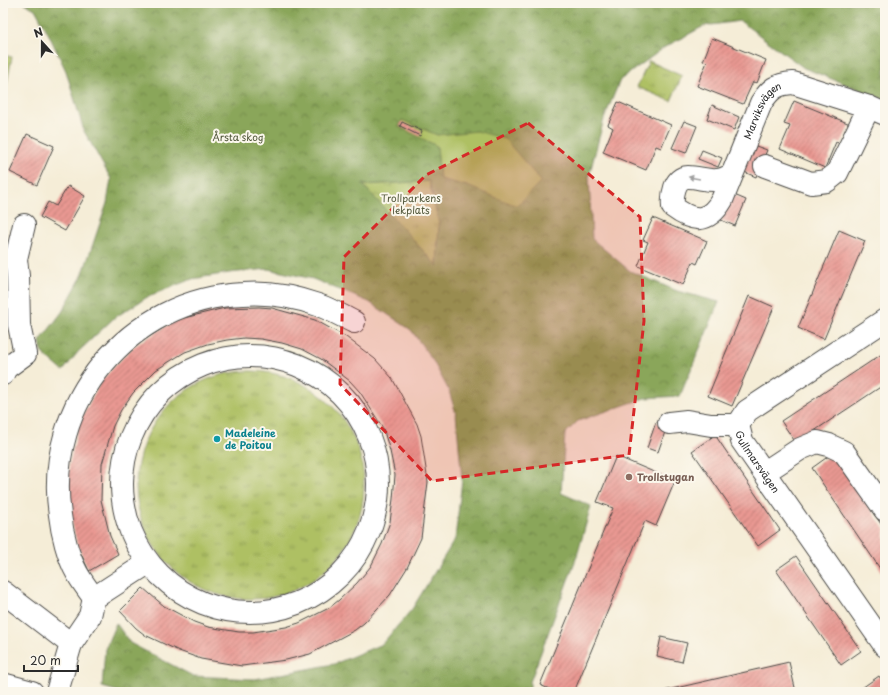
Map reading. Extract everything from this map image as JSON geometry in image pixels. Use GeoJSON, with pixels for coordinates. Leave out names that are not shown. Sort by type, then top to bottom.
{"type":"FeatureCollection","features":[{"type":"Feature","properties":{"kind":"street","name":"Marviksvägen"},"geometry":{"type":"LineString","coordinates":[[731,175],[761,103],[768,93],[775,87],[793,83],[877,110]]}},
{"type":"Feature","properties":{"kind":"street"},"geometry":{"type":"LineString","coordinates":[[765,166],[831,189],[837,173],[877,110]]}},
{"type":"Feature","properties":{"kind":"street"},"geometry":{"type":"LineString","coordinates":[[3,374],[6,368],[25,354],[11,279],[24,225]]}},
{"type":"Feature","properties":{"kind":"street"},"geometry":{"type":"LineString","coordinates":[[94,598],[76,572],[63,536],[57,498],[59,460],[68,422],[85,388],[108,357],[136,331],[169,312],[205,299],[243,294],[282,296],[319,305],[354,322]]}},
{"type":"Feature","properties":{"kind":"street","name":"Gullmarsvägen"},"geometry":{"type":"LineString","coordinates":[[885,320],[747,411],[738,424],[742,441],[885,646]]}},
{"type":"Feature","properties":{"kind":"street"},"geometry":{"type":"LineString","coordinates":[[250,355],[286,360],[314,374],[339,391],[350,403],[371,440],[379,481],[373,522],[354,560],[324,589],[305,599],[278,609],[249,612],[212,606],[179,591],[148,563],[133,535],[123,500],[123,464],[134,429],[154,399],[181,375],[214,360],[250,355]]}},
{"type":"Feature","properties":{"kind":"street"},"geometry":{"type":"LineString","coordinates":[[670,423],[687,422],[711,425],[738,424]]}},
{"type":"Feature","properties":{"kind":"street"},"geometry":{"type":"LineString","coordinates":[[765,472],[800,449],[817,442],[829,445],[844,452],[885,510]]}},
{"type":"Feature","properties":{"kind":"street"},"geometry":{"type":"LineString","coordinates":[[57,692],[71,644],[90,616],[94,598],[148,563]]}},
{"type":"Feature","properties":{"kind":"street"},"geometry":{"type":"LineString","coordinates":[[3,592],[71,644]]}},
{"type":"Feature","properties":{"kind":"street"},"geometry":{"type":"LineString","coordinates":[[3,684],[32,692]]}},
{"type":"Feature","properties":{"kind":"highlighted area"},"geometry":{"type":"Polygon","coordinates":[[[528,123],[640,217],[644,321],[629,455],[432,481],[340,384],[344,257],[426,175],[528,123]]]}},
{"type":"Feature","properties":{"kind":"green space","name":"Årsta skog"},"geometry":{"type":"Polygon","coordinates":[[[24,3],[885,3],[885,100],[804,68],[740,21],[704,26],[665,47],[620,80],[604,119],[589,176],[592,239],[630,271],[677,291],[719,302],[680,396],[645,398],[578,421],[565,434],[561,493],[591,506],[577,556],[530,682],[530,692],[120,692],[102,687],[105,649],[116,623],[130,643],[193,676],[255,679],[334,664],[382,644],[412,609],[455,539],[462,480],[456,414],[449,391],[433,361],[411,330],[369,302],[313,279],[268,269],[192,279],[149,296],[114,318],[78,352],[63,371],[42,353],[40,341],[62,312],[82,276],[107,203],[111,179],[84,131],[66,71],[35,9],[24,3]],[[402,120],[399,127],[437,146],[440,179],[467,186],[477,131],[437,135],[402,120]],[[429,181],[363,185],[437,266],[439,223],[429,181]]]}},
{"type":"Feature","properties":{"kind":"green space"},"geometry":{"type":"Polygon","coordinates":[[[3,55],[12,57],[3,104],[3,55]]]}},
{"type":"Feature","properties":{"kind":"green space"},"geometry":{"type":"Polygon","coordinates":[[[649,61],[682,76],[671,101],[637,87],[649,61]]]}},
{"type":"Feature","properties":{"kind":"green space"},"geometry":{"type":"Polygon","coordinates":[[[402,120],[437,135],[477,131],[505,139],[541,181],[517,206],[467,186],[440,179],[437,146],[399,127],[402,120]]]}},
{"type":"Feature","properties":{"kind":"green space","name":"Trollparkens lekplats"},"geometry":{"type":"Polygon","coordinates":[[[429,181],[439,223],[437,267],[362,185],[429,181]]]}},
{"type":"Feature","properties":{"kind":"green space"},"geometry":{"type":"Polygon","coordinates":[[[239,371],[261,371],[283,375],[294,379],[314,390],[331,404],[345,421],[356,441],[360,452],[364,474],[364,496],[360,518],[356,529],[345,549],[331,566],[314,580],[283,595],[261,599],[239,599],[217,595],[196,586],[177,573],[162,558],[149,539],[140,518],[136,496],[136,474],[140,452],[149,431],[162,412],[177,397],[196,384],[217,375],[239,371]]]}},
{"type":"Feature","properties":{"kind":"building"},"geometry":{"type":"Polygon","coordinates":[[[712,38],[766,60],[757,83],[753,82],[743,104],[697,86],[707,62],[703,61],[712,38]]]}},
{"type":"Feature","properties":{"kind":"building"},"geometry":{"type":"Polygon","coordinates":[[[794,101],[850,124],[841,144],[836,142],[825,168],[780,149],[790,126],[784,124],[794,101]]]}},
{"type":"Feature","properties":{"kind":"building"},"geometry":{"type":"Polygon","coordinates":[[[618,102],[671,125],[661,148],[656,146],[646,170],[603,152],[613,128],[608,125],[618,102]]]}},
{"type":"Feature","properties":{"kind":"building"},"geometry":{"type":"Polygon","coordinates":[[[712,105],[739,117],[734,130],[707,119],[712,105]]]}},
{"type":"Feature","properties":{"kind":"building"},"geometry":{"type":"Polygon","coordinates":[[[684,121],[697,126],[686,153],[672,148],[684,121]]]}},
{"type":"Feature","properties":{"kind":"building"},"geometry":{"type":"Polygon","coordinates":[[[402,122],[422,131],[420,136],[400,126],[402,122]]]}},
{"type":"Feature","properties":{"kind":"building"},"geometry":{"type":"Polygon","coordinates":[[[27,134],[54,146],[37,185],[10,172],[27,134]]]}},
{"type":"Feature","properties":{"kind":"building"},"geometry":{"type":"Polygon","coordinates":[[[753,145],[767,150],[756,177],[742,171],[753,145]]]}},
{"type":"Feature","properties":{"kind":"building"},"geometry":{"type":"Polygon","coordinates":[[[702,150],[722,158],[718,167],[698,159],[702,150]]]}},
{"type":"Feature","properties":{"kind":"building"},"geometry":{"type":"Polygon","coordinates":[[[68,186],[85,196],[65,231],[40,217],[48,202],[56,206],[68,186]]]}},
{"type":"Feature","properties":{"kind":"building"},"geometry":{"type":"Polygon","coordinates":[[[732,194],[746,200],[735,226],[721,220],[732,194]]]}},
{"type":"Feature","properties":{"kind":"building"},"geometry":{"type":"Polygon","coordinates":[[[653,218],[707,241],[697,264],[693,262],[683,285],[638,266],[648,242],[643,240],[653,218]]]}},
{"type":"Feature","properties":{"kind":"building"},"geometry":{"type":"Polygon","coordinates":[[[839,230],[865,241],[824,339],[798,328],[839,230]]]}},
{"type":"Feature","properties":{"kind":"building"},"geometry":{"type":"Polygon","coordinates":[[[749,296],[774,307],[732,406],[708,396],[749,296]]]}},
{"type":"Feature","properties":{"kind":"building"},"geometry":{"type":"Polygon","coordinates":[[[225,308],[272,308],[315,320],[346,337],[375,359],[392,378],[417,424],[421,436],[428,482],[421,538],[407,568],[390,595],[364,623],[355,630],[310,654],[286,660],[242,666],[201,659],[179,651],[145,635],[120,611],[143,588],[164,606],[194,622],[208,627],[239,632],[253,632],[286,627],[299,623],[329,608],[339,600],[357,583],[371,566],[382,544],[390,522],[393,499],[395,475],[383,428],[360,392],[350,381],[321,359],[302,349],[261,339],[244,338],[208,344],[185,352],[156,370],[133,393],[121,410],[113,426],[102,464],[101,500],[110,536],[118,554],[89,571],[77,545],[69,511],[69,465],[79,422],[101,381],[133,347],[171,323],[184,318],[225,308]]]}},
{"type":"Feature","properties":{"kind":"building"},"geometry":{"type":"Polygon","coordinates":[[[885,352],[885,384],[796,443],[781,421],[885,352]]]}},
{"type":"Feature","properties":{"kind":"building"},"geometry":{"type":"Polygon","coordinates":[[[656,422],[667,426],[658,452],[647,448],[656,422]]]}},
{"type":"Feature","properties":{"kind":"building"},"geometry":{"type":"Polygon","coordinates":[[[715,435],[780,530],[758,546],[692,451],[715,435]]]}},
{"type":"Feature","properties":{"kind":"building"},"geometry":{"type":"Polygon","coordinates":[[[833,453],[885,530],[885,576],[812,468],[833,453]]]}},
{"type":"Feature","properties":{"kind":"building"},"geometry":{"type":"Polygon","coordinates":[[[616,456],[675,481],[656,526],[645,521],[574,692],[556,692],[540,685],[613,508],[597,502],[616,456]]]}},
{"type":"Feature","properties":{"kind":"building"},"geometry":{"type":"Polygon","coordinates":[[[796,556],[861,651],[841,665],[776,570],[796,556]]]}},
{"type":"Feature","properties":{"kind":"building"},"geometry":{"type":"Polygon","coordinates":[[[661,637],[687,643],[682,662],[657,656],[661,637]]]}},
{"type":"Feature","properties":{"kind":"building"},"geometry":{"type":"Polygon","coordinates":[[[789,662],[796,692],[663,692],[663,691],[789,662]]]}},
{"type":"Feature","properties":{"kind":"building"},"geometry":{"type":"Polygon","coordinates":[[[879,676],[885,685],[885,692],[860,692],[859,690],[879,676]]]}},
{"type":"Feature","properties":{"kind":"place","name":"Madeleine de Poitou"},"geometry":{"type":"Point","coordinates":[217,439]}},
{"type":"Feature","properties":{"kind":"place","name":"Trollstugan"},"geometry":{"type":"Point","coordinates":[629,477]}}]}
